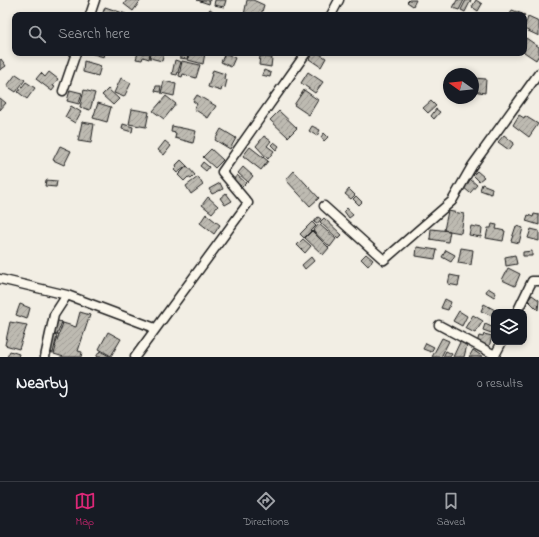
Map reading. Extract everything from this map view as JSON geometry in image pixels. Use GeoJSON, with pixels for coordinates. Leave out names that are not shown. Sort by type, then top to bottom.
{"type":"FeatureCollection","features":[{"type":"Feature","properties":{"kind":"street"},"geometry":{"type":"LineString","coordinates":[[91,12],[95,0]]}},
{"type":"Feature","properties":{"kind":"street"},"geometry":{"type":"LineString","coordinates":[[333,12],[339,0]]}},
{"type":"Feature","properties":{"kind":"street"},"geometry":{"type":"LineString","coordinates":[[63,91],[75,56]]}},
{"type":"Feature","properties":{"kind":"street"},"geometry":{"type":"LineString","coordinates":[[135,357],[248,203],[222,172],[304,56]]}},
{"type":"Feature","properties":{"kind":"street"},"geometry":{"type":"LineString","coordinates":[[324,206],[384,260],[452,201],[472,166],[539,73]]}},
{"type":"Feature","properties":{"kind":"street"},"geometry":{"type":"LineString","coordinates":[[0,279],[67,295],[155,328]]}},
{"type":"Feature","properties":{"kind":"street"},"geometry":{"type":"LineString","coordinates":[[518,309],[532,281],[539,281]]}},
{"type":"Feature","properties":{"kind":"street"},"geometry":{"type":"LineString","coordinates":[[45,357],[54,315],[67,295]]}},
{"type":"Feature","properties":{"kind":"street"},"geometry":{"type":"LineString","coordinates":[[439,325],[494,356],[500,345]]}},
{"type":"Feature","properties":{"kind":"building"},"geometry":{"type":"Polygon","coordinates":[[[127,0],[141,0],[133,11],[124,4],[127,0]]]}},
{"type":"Feature","properties":{"kind":"building"},"geometry":{"type":"Polygon","coordinates":[[[197,0],[210,0],[209,4],[197,0]]]}},
{"type":"Feature","properties":{"kind":"building"},"geometry":{"type":"Polygon","coordinates":[[[215,0],[226,0],[224,7],[214,5],[215,0]]]}},
{"type":"Feature","properties":{"kind":"building"},"geometry":{"type":"Polygon","coordinates":[[[247,0],[253,0],[264,5],[262,12],[245,12],[247,0]]]}},
{"type":"Feature","properties":{"kind":"building"},"geometry":{"type":"Polygon","coordinates":[[[409,0],[416,0],[413,6],[407,2],[409,0]]]}},
{"type":"Feature","properties":{"kind":"building"},"geometry":{"type":"Polygon","coordinates":[[[457,0],[464,0],[459,10],[453,8],[457,0]]]}},
{"type":"Feature","properties":{"kind":"building"},"geometry":{"type":"Polygon","coordinates":[[[466,0],[471,0],[465,12],[461,10],[466,0]]]}},
{"type":"Feature","properties":{"kind":"building"},"geometry":{"type":"Polygon","coordinates":[[[476,0],[482,4],[478,11],[472,7],[476,0]]]}},
{"type":"Feature","properties":{"kind":"building"},"geometry":{"type":"Polygon","coordinates":[[[105,7],[120,12],[103,12],[105,7]]]}},
{"type":"Feature","properties":{"kind":"building"},"geometry":{"type":"Polygon","coordinates":[[[210,9],[214,12],[208,12],[210,9]]]}},
{"type":"Feature","properties":{"kind":"building"},"geometry":{"type":"Polygon","coordinates":[[[528,17],[539,22],[539,36],[527,30],[528,17]]]}},
{"type":"Feature","properties":{"kind":"building"},"geometry":{"type":"Polygon","coordinates":[[[527,39],[539,47],[539,55],[536,60],[527,54],[527,39]]]}},
{"type":"Feature","properties":{"kind":"building"},"geometry":{"type":"Polygon","coordinates":[[[137,56],[150,56],[149,59],[143,57],[142,60],[136,59],[137,56]]]}},
{"type":"Feature","properties":{"kind":"building"},"geometry":{"type":"Polygon","coordinates":[[[150,56],[163,56],[162,61],[150,58],[150,56]]]}},
{"type":"Feature","properties":{"kind":"building"},"geometry":{"type":"Polygon","coordinates":[[[180,56],[188,56],[187,59],[180,58],[180,56]]]}},
{"type":"Feature","properties":{"kind":"building"},"geometry":{"type":"Polygon","coordinates":[[[189,56],[204,56],[203,64],[188,60],[189,56]]]}},
{"type":"Feature","properties":{"kind":"building"},"geometry":{"type":"Polygon","coordinates":[[[224,56],[231,56],[235,58],[231,67],[221,62],[224,56]]]}},
{"type":"Feature","properties":{"kind":"building"},"geometry":{"type":"Polygon","coordinates":[[[260,56],[272,58],[271,67],[259,65],[260,56]]]}},
{"type":"Feature","properties":{"kind":"building"},"geometry":{"type":"Polygon","coordinates":[[[311,56],[323,56],[326,58],[321,67],[309,59],[311,56]]]}},
{"type":"Feature","properties":{"kind":"building"},"geometry":{"type":"Polygon","coordinates":[[[1,59],[6,66],[0,70],[0,60],[1,59]]]}},
{"type":"Feature","properties":{"kind":"building"},"geometry":{"type":"Polygon","coordinates":[[[175,60],[181,62],[177,75],[172,74],[175,60]]]}},
{"type":"Feature","properties":{"kind":"building"},"geometry":{"type":"Polygon","coordinates":[[[84,61],[101,66],[98,76],[83,72],[84,61]]]}},
{"type":"Feature","properties":{"kind":"building"},"geometry":{"type":"Polygon","coordinates":[[[182,61],[200,65],[196,78],[183,74],[182,77],[179,76],[182,61]]]}},
{"type":"Feature","properties":{"kind":"building"},"geometry":{"type":"Polygon","coordinates":[[[213,70],[225,74],[224,79],[227,80],[225,88],[222,87],[221,91],[208,87],[213,70]]]}},
{"type":"Feature","properties":{"kind":"building"},"geometry":{"type":"Polygon","coordinates":[[[264,70],[271,73],[270,77],[262,75],[264,70]]]}},
{"type":"Feature","properties":{"kind":"building"},"geometry":{"type":"Polygon","coordinates":[[[49,72],[58,79],[53,86],[55,87],[52,91],[36,79],[41,73],[45,77],[49,72]]]}},
{"type":"Feature","properties":{"kind":"building"},"geometry":{"type":"Polygon","coordinates":[[[308,72],[323,82],[315,93],[301,83],[308,72]]]}},
{"type":"Feature","properties":{"kind":"building"},"geometry":{"type":"Polygon","coordinates":[[[16,74],[25,80],[16,92],[7,86],[16,74]]]}},
{"type":"Feature","properties":{"kind":"building"},"geometry":{"type":"Polygon","coordinates":[[[121,78],[131,83],[124,97],[114,93],[121,78]]]}},
{"type":"Feature","properties":{"kind":"building"},"geometry":{"type":"Polygon","coordinates":[[[479,78],[486,79],[485,93],[479,92],[479,78]]]}},
{"type":"Feature","properties":{"kind":"building"},"geometry":{"type":"Polygon","coordinates":[[[164,81],[176,84],[174,96],[161,93],[164,81]]]}},
{"type":"Feature","properties":{"kind":"building"},"geometry":{"type":"Polygon","coordinates":[[[26,82],[35,88],[27,99],[18,92],[26,82]]]}},
{"type":"Feature","properties":{"kind":"building"},"geometry":{"type":"Polygon","coordinates":[[[156,86],[161,86],[160,92],[155,91],[156,86]]]}},
{"type":"Feature","properties":{"kind":"building"},"geometry":{"type":"Polygon","coordinates":[[[108,89],[119,99],[113,105],[102,95],[108,89]]]}},
{"type":"Feature","properties":{"kind":"building"},"geometry":{"type":"Polygon","coordinates":[[[70,90],[82,93],[79,104],[67,101],[70,90]]]}},
{"type":"Feature","properties":{"kind":"building"},"geometry":{"type":"Polygon","coordinates":[[[84,90],[95,93],[90,110],[80,107],[84,90]]]}},
{"type":"Feature","properties":{"kind":"building"},"geometry":{"type":"Polygon","coordinates":[[[304,90],[318,100],[309,115],[294,105],[304,90]]]}},
{"type":"Feature","properties":{"kind":"building"},"geometry":{"type":"Polygon","coordinates":[[[197,95],[216,106],[208,118],[194,109],[197,104],[193,101],[197,95]]]}},
{"type":"Feature","properties":{"kind":"building"},"geometry":{"type":"Polygon","coordinates":[[[166,96],[176,104],[164,119],[153,111],[166,96]]]}},
{"type":"Feature","properties":{"kind":"building"},"geometry":{"type":"Polygon","coordinates":[[[0,98],[6,103],[0,110],[0,98]]]}},
{"type":"Feature","properties":{"kind":"building"},"geometry":{"type":"Polygon","coordinates":[[[431,101],[436,106],[428,113],[423,108],[431,101]]]}},
{"type":"Feature","properties":{"kind":"building"},"geometry":{"type":"Polygon","coordinates":[[[98,103],[111,107],[107,122],[93,118],[98,103]]]}},
{"type":"Feature","properties":{"kind":"building"},"geometry":{"type":"Polygon","coordinates":[[[71,106],[81,112],[75,123],[65,117],[71,106]]]}},
{"type":"Feature","properties":{"kind":"building"},"geometry":{"type":"Polygon","coordinates":[[[132,109],[149,112],[146,127],[129,124],[132,109]]]}},
{"type":"Feature","properties":{"kind":"building"},"geometry":{"type":"Polygon","coordinates":[[[436,109],[440,112],[434,119],[431,116],[436,109]]]}},
{"type":"Feature","properties":{"kind":"building"},"geometry":{"type":"Polygon","coordinates":[[[279,111],[297,128],[288,137],[270,120],[279,111]]]}},
{"type":"Feature","properties":{"kind":"building"},"geometry":{"type":"Polygon","coordinates":[[[519,115],[524,118],[525,116],[538,124],[529,137],[513,125],[519,115]]]}},
{"type":"Feature","properties":{"kind":"building"},"geometry":{"type":"Polygon","coordinates":[[[82,122],[94,124],[91,143],[78,141],[82,122]]]}},
{"type":"Feature","properties":{"kind":"building"},"geometry":{"type":"Polygon","coordinates":[[[123,124],[133,127],[132,132],[122,129],[123,124]]]}},
{"type":"Feature","properties":{"kind":"building"},"geometry":{"type":"Polygon","coordinates":[[[172,126],[196,131],[193,143],[175,138],[176,133],[171,132],[172,126]]]}},
{"type":"Feature","properties":{"kind":"building"},"geometry":{"type":"Polygon","coordinates":[[[312,126],[320,130],[317,136],[309,131],[312,126]]]}},
{"type":"Feature","properties":{"kind":"building"},"geometry":{"type":"Polygon","coordinates":[[[221,129],[236,138],[230,149],[215,140],[221,129]]]}},
{"type":"Feature","properties":{"kind":"building"},"geometry":{"type":"Polygon","coordinates":[[[324,133],[328,137],[324,141],[321,137],[324,133]]]}},
{"type":"Feature","properties":{"kind":"building"},"geometry":{"type":"Polygon","coordinates":[[[504,135],[514,143],[509,150],[498,142],[504,135]]]}},
{"type":"Feature","properties":{"kind":"building"},"geometry":{"type":"Polygon","coordinates":[[[264,136],[271,141],[267,146],[274,151],[268,159],[256,146],[264,136]]]}},
{"type":"Feature","properties":{"kind":"building"},"geometry":{"type":"Polygon","coordinates":[[[165,141],[171,146],[164,155],[158,150],[165,141]]]}},
{"type":"Feature","properties":{"kind":"building"},"geometry":{"type":"Polygon","coordinates":[[[274,142],[279,146],[276,150],[271,145],[274,142]]]}},
{"type":"Feature","properties":{"kind":"building"},"geometry":{"type":"Polygon","coordinates":[[[60,146],[71,151],[64,165],[53,160],[60,146]]]}},
{"type":"Feature","properties":{"kind":"building"},"geometry":{"type":"Polygon","coordinates":[[[250,147],[268,161],[261,170],[243,156],[250,147]]]}},
{"type":"Feature","properties":{"kind":"building"},"geometry":{"type":"Polygon","coordinates":[[[211,149],[223,160],[215,168],[203,157],[211,149]]]}},
{"type":"Feature","properties":{"kind":"building"},"geometry":{"type":"Polygon","coordinates":[[[181,160],[187,166],[177,173],[174,170],[177,167],[176,165],[181,160]]]}},
{"type":"Feature","properties":{"kind":"building"},"geometry":{"type":"Polygon","coordinates":[[[203,162],[209,167],[206,171],[200,166],[203,162]]]}},
{"type":"Feature","properties":{"kind":"building"},"geometry":{"type":"Polygon","coordinates":[[[187,166],[195,175],[191,179],[188,177],[184,181],[178,175],[187,166]]]}},
{"type":"Feature","properties":{"kind":"building"},"geometry":{"type":"Polygon","coordinates":[[[243,167],[253,176],[248,182],[238,173],[243,167]]]}},
{"type":"Feature","properties":{"kind":"building"},"geometry":{"type":"Polygon","coordinates":[[[294,171],[319,198],[310,206],[286,180],[294,171]]]}},
{"type":"Feature","properties":{"kind":"building"},"geometry":{"type":"Polygon","coordinates":[[[477,171],[484,177],[479,181],[473,175],[477,171]]]}},
{"type":"Feature","properties":{"kind":"building"},"geometry":{"type":"Polygon","coordinates":[[[237,175],[246,183],[242,187],[233,180],[237,175]]]}},
{"type":"Feature","properties":{"kind":"building"},"geometry":{"type":"Polygon","coordinates":[[[198,177],[203,185],[191,194],[186,186],[198,177]]]}},
{"type":"Feature","properties":{"kind":"building"},"geometry":{"type":"Polygon","coordinates":[[[470,179],[477,185],[470,193],[463,187],[470,179]]]}},
{"type":"Feature","properties":{"kind":"building"},"geometry":{"type":"Polygon","coordinates":[[[46,180],[57,181],[56,187],[45,186],[46,180]]]}},
{"type":"Feature","properties":{"kind":"building"},"geometry":{"type":"Polygon","coordinates":[[[220,183],[223,189],[212,194],[209,189],[220,183]]]}},
{"type":"Feature","properties":{"kind":"building"},"geometry":{"type":"Polygon","coordinates":[[[482,184],[492,188],[491,194],[480,190],[482,184]]]}},
{"type":"Feature","properties":{"kind":"building"},"geometry":{"type":"Polygon","coordinates":[[[349,189],[355,195],[351,199],[345,194],[349,189]]]}},
{"type":"Feature","properties":{"kind":"building"},"geometry":{"type":"Polygon","coordinates":[[[226,193],[232,201],[225,205],[220,198],[226,193]]]}},
{"type":"Feature","properties":{"kind":"building"},"geometry":{"type":"Polygon","coordinates":[[[356,196],[362,202],[359,205],[353,199],[356,196]]]}},
{"type":"Feature","properties":{"kind":"building"},"geometry":{"type":"Polygon","coordinates":[[[208,197],[218,206],[212,213],[202,205],[208,197]]]}},
{"type":"Feature","properties":{"kind":"building"},"geometry":{"type":"Polygon","coordinates":[[[347,208],[353,215],[349,218],[344,211],[347,208]]]}},
{"type":"Feature","properties":{"kind":"building"},"geometry":{"type":"Polygon","coordinates":[[[448,211],[464,214],[461,233],[444,230],[448,211]]]}},
{"type":"Feature","properties":{"kind":"building"},"geometry":{"type":"Polygon","coordinates":[[[206,214],[220,225],[214,234],[200,223],[206,214]]]}},
{"type":"Feature","properties":{"kind":"building"},"geometry":{"type":"Polygon","coordinates":[[[534,214],[539,215],[539,225],[526,221],[528,215],[533,217],[534,214]]]}},
{"type":"Feature","properties":{"kind":"building"},"geometry":{"type":"Polygon","coordinates":[[[318,217],[321,219],[317,224],[314,222],[318,217]]]}},
{"type":"Feature","properties":{"kind":"building"},"geometry":{"type":"Polygon","coordinates":[[[324,218],[342,235],[338,239],[320,222],[324,218]]]}},
{"type":"Feature","properties":{"kind":"building"},"geometry":{"type":"Polygon","coordinates":[[[312,222],[316,226],[304,238],[300,234],[312,222]]]}},
{"type":"Feature","properties":{"kind":"building"},"geometry":{"type":"Polygon","coordinates":[[[319,224],[336,239],[330,247],[313,231],[319,224]]]}},
{"type":"Feature","properties":{"kind":"building"},"geometry":{"type":"Polygon","coordinates":[[[492,224],[497,225],[496,229],[505,231],[503,241],[486,238],[488,228],[491,228],[492,224]]]}},
{"type":"Feature","properties":{"kind":"building"},"geometry":{"type":"Polygon","coordinates":[[[471,226],[482,228],[481,237],[469,235],[471,226]]]}},
{"type":"Feature","properties":{"kind":"building"},"geometry":{"type":"Polygon","coordinates":[[[516,226],[523,228],[519,243],[511,241],[516,226]]]}},
{"type":"Feature","properties":{"kind":"building"},"geometry":{"type":"Polygon","coordinates":[[[431,229],[450,231],[448,242],[430,239],[431,229]]]}},
{"type":"Feature","properties":{"kind":"building"},"geometry":{"type":"Polygon","coordinates":[[[531,229],[539,231],[539,241],[528,238],[531,229]]]}},
{"type":"Feature","properties":{"kind":"building"},"geometry":{"type":"Polygon","coordinates":[[[312,231],[329,248],[323,255],[305,238],[312,231]]]}},
{"type":"Feature","properties":{"kind":"building"},"geometry":{"type":"Polygon","coordinates":[[[303,239],[311,246],[305,253],[297,245],[303,239]]]}},
{"type":"Feature","properties":{"kind":"building"},"geometry":{"type":"Polygon","coordinates":[[[417,247],[437,250],[435,259],[416,256],[417,247]]]}},
{"type":"Feature","properties":{"kind":"building"},"geometry":{"type":"Polygon","coordinates":[[[461,248],[473,250],[471,265],[458,263],[461,248]]]}},
{"type":"Feature","properties":{"kind":"building"},"geometry":{"type":"Polygon","coordinates":[[[446,250],[455,255],[451,262],[442,257],[446,250]]]}},
{"type":"Feature","properties":{"kind":"building"},"geometry":{"type":"Polygon","coordinates":[[[532,251],[532,256],[523,256],[523,252],[532,251]]]}},
{"type":"Feature","properties":{"kind":"building"},"geometry":{"type":"Polygon","coordinates":[[[366,254],[373,260],[368,266],[361,259],[366,254]]]}},
{"type":"Feature","properties":{"kind":"building"},"geometry":{"type":"Polygon","coordinates":[[[515,255],[517,264],[506,266],[505,257],[515,255]]]}},
{"type":"Feature","properties":{"kind":"building"},"geometry":{"type":"Polygon","coordinates":[[[311,257],[314,261],[305,269],[302,265],[311,257]]]}},
{"type":"Feature","properties":{"kind":"building"},"geometry":{"type":"Polygon","coordinates":[[[508,268],[520,274],[515,286],[502,280],[508,268]]]}},
{"type":"Feature","properties":{"kind":"building"},"geometry":{"type":"Polygon","coordinates":[[[450,275],[460,277],[458,286],[448,284],[450,275]]]}},
{"type":"Feature","properties":{"kind":"building"},"geometry":{"type":"Polygon","coordinates":[[[488,288],[496,293],[494,297],[486,292],[488,288]]]}},
{"type":"Feature","properties":{"kind":"building"},"geometry":{"type":"Polygon","coordinates":[[[532,295],[539,300],[538,310],[528,300],[532,295]]]}},
{"type":"Feature","properties":{"kind":"building"},"geometry":{"type":"Polygon","coordinates":[[[445,299],[451,302],[448,310],[441,308],[445,299]]]}},
{"type":"Feature","properties":{"kind":"building"},"geometry":{"type":"Polygon","coordinates":[[[20,304],[30,308],[27,319],[16,315],[20,304]]]}},
{"type":"Feature","properties":{"kind":"building"},"geometry":{"type":"Polygon","coordinates":[[[484,304],[493,309],[491,309],[491,316],[481,311],[484,304]]]}},
{"type":"Feature","properties":{"kind":"building"},"geometry":{"type":"Polygon","coordinates":[[[459,311],[467,316],[462,326],[453,321],[459,311]]]}},
{"type":"Feature","properties":{"kind":"building"},"geometry":{"type":"Polygon","coordinates":[[[80,312],[90,315],[78,351],[82,352],[81,357],[64,357],[54,354],[55,346],[63,323],[76,327],[80,312]]]}},
{"type":"Feature","properties":{"kind":"building"},"geometry":{"type":"Polygon","coordinates":[[[473,315],[483,321],[475,333],[465,328],[473,315]]]}},
{"type":"Feature","properties":{"kind":"building"},"geometry":{"type":"Polygon","coordinates":[[[58,321],[62,322],[57,335],[53,334],[58,321]]]}},
{"type":"Feature","properties":{"kind":"building"},"geometry":{"type":"Polygon","coordinates":[[[10,322],[27,325],[19,349],[5,345],[10,322]]]}},
{"type":"Feature","properties":{"kind":"building"},"geometry":{"type":"Polygon","coordinates":[[[485,324],[491,327],[491,333],[483,330],[485,324]]]}},
{"type":"Feature","properties":{"kind":"building"},"geometry":{"type":"Polygon","coordinates":[[[108,332],[121,339],[111,356],[99,349],[108,332]]]}},
{"type":"Feature","properties":{"kind":"building"},"geometry":{"type":"Polygon","coordinates":[[[484,334],[491,336],[489,347],[477,343],[479,336],[483,337],[484,334]]]}},
{"type":"Feature","properties":{"kind":"building"},"geometry":{"type":"Polygon","coordinates":[[[53,335],[57,336],[53,353],[49,352],[53,335]]]}},
{"type":"Feature","properties":{"kind":"building"},"geometry":{"type":"Polygon","coordinates":[[[442,338],[449,341],[441,357],[432,357],[442,338]]]}},
{"type":"Feature","properties":{"kind":"building"},"geometry":{"type":"Polygon","coordinates":[[[460,342],[467,345],[464,357],[453,357],[460,342]]]}},
{"type":"Feature","properties":{"kind":"building"},"geometry":{"type":"Polygon","coordinates":[[[426,343],[434,347],[431,352],[423,349],[426,343]]]}},
{"type":"Feature","properties":{"kind":"building"},"geometry":{"type":"Polygon","coordinates":[[[473,350],[483,357],[469,357],[473,350]]]}},
{"type":"Feature","properties":{"kind":"building"},"geometry":{"type":"Polygon","coordinates":[[[10,351],[19,354],[18,357],[7,357],[10,351]]]}},
{"type":"Feature","properties":{"kind":"building"},"geometry":{"type":"Polygon","coordinates":[[[100,351],[111,357],[96,357],[100,351]]]}},
{"type":"Feature","properties":{"kind":"building"},"geometry":{"type":"Polygon","coordinates":[[[446,351],[452,354],[450,357],[443,357],[446,351]]]}}]}
